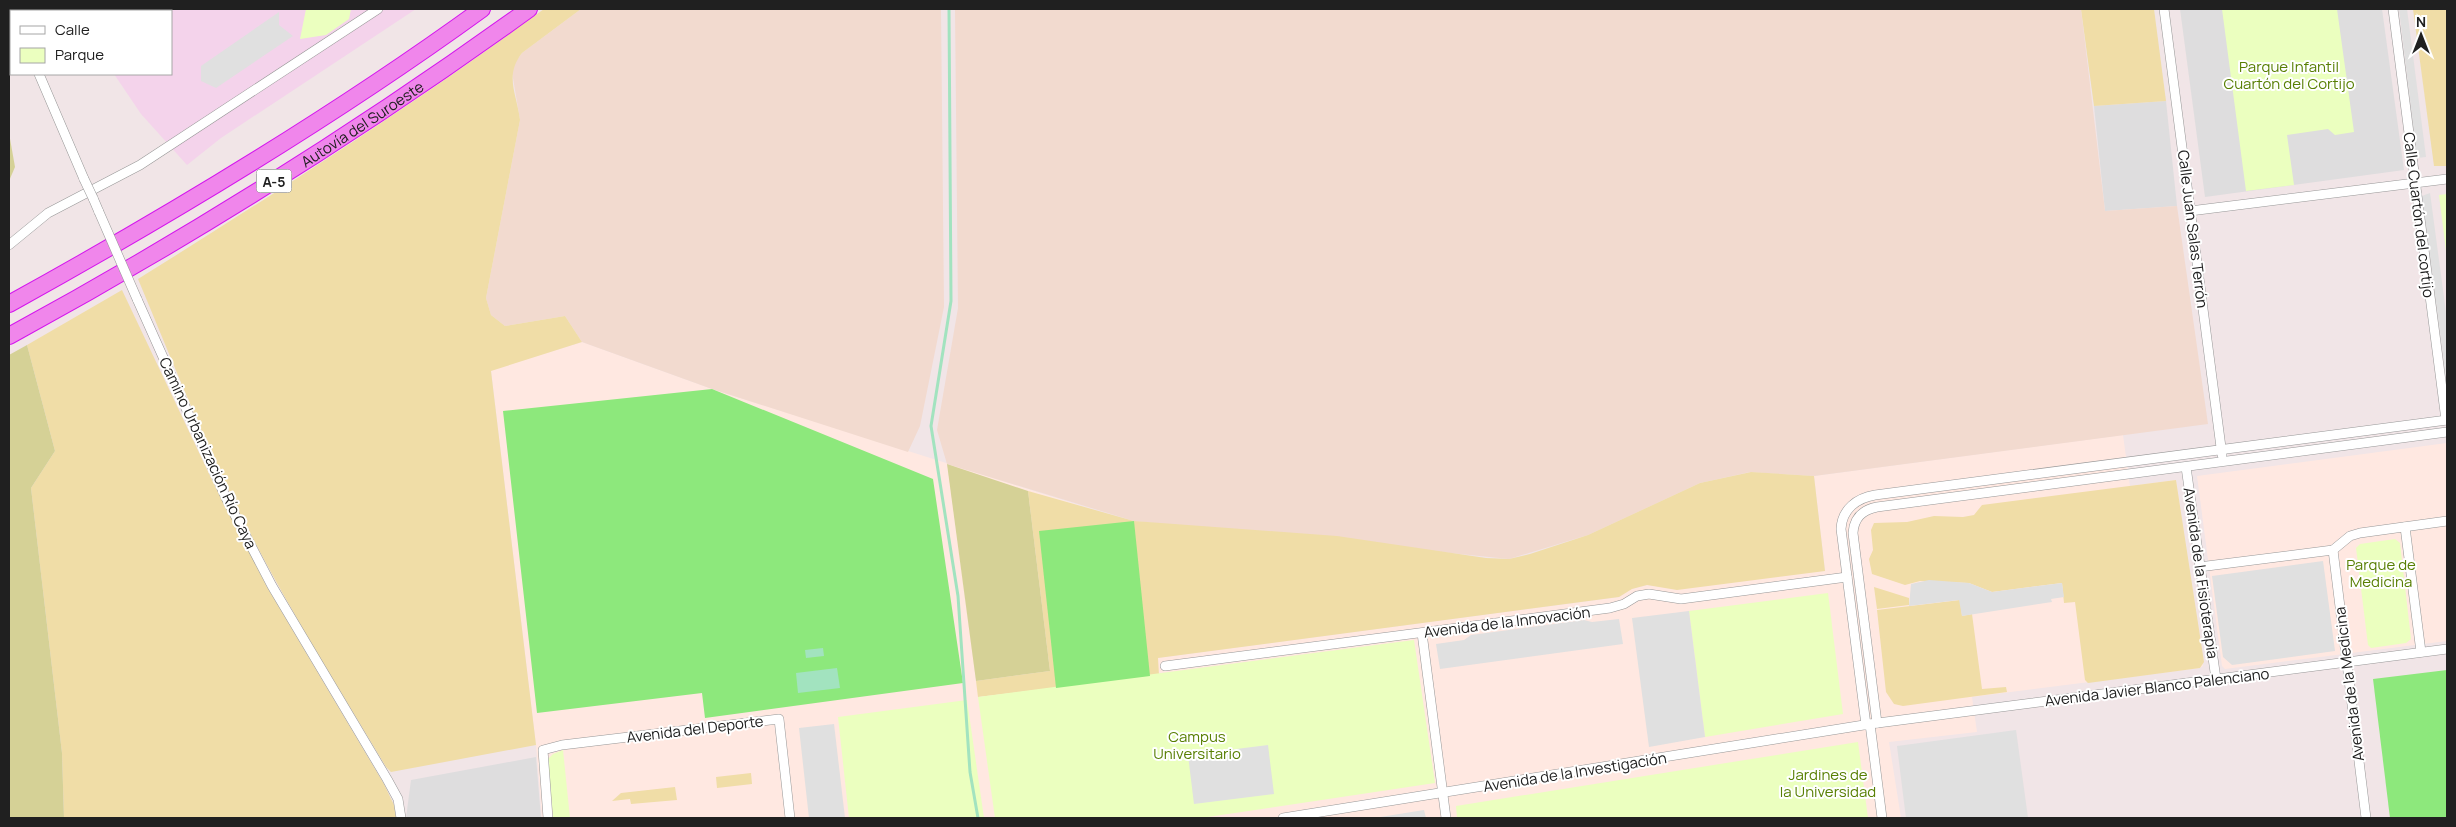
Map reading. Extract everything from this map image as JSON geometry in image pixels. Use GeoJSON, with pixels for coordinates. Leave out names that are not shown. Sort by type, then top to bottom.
{"type":"FeatureCollection","features":[{"type":"Feature","properties":{"kind":"highway","name":"Autovía del Suroeste"},"geometry":{"type":"LineString","coordinates":[[9,304],[208,191],[327,114],[482,9]]}},
{"type":"Feature","properties":{"kind":"highway","name":"Autovía del Suroeste"},"geometry":{"type":"LineString","coordinates":[[9,336],[95,289],[228,210],[471,51],[529,9]]}},
{"type":"Feature","properties":{"kind":"street"},"geometry":{"type":"LineString","coordinates":[[9,245],[48,213],[140,165],[378,9]]}},
{"type":"Feature","properties":{"kind":"street","name":"Calle Juan Salas Terrón"},"geometry":{"type":"LineString","coordinates":[[2164,9],[2223,462]]}},
{"type":"Feature","properties":{"kind":"street","name":"Calle Cuartón del cortijo"},"geometry":{"type":"LineString","coordinates":[[2393,9],[2447,420]]}},
{"type":"Feature","properties":{"kind":"street","name":"Camino Urbanización Río Caya"},"geometry":{"type":"LineString","coordinates":[[39,75],[226,498],[272,586],[398,799],[401,818]]}},
{"type":"Feature","properties":{"kind":"street"},"geometry":{"type":"LineString","coordinates":[[2190,211],[2447,179]]}},
{"type":"Feature","properties":{"kind":"street"},"geometry":{"type":"LineString","coordinates":[[1871,724],[1841,534],[1842,519],[1853,504],[1869,496],[2447,420]]}},
{"type":"Feature","properties":{"kind":"street"},"geometry":{"type":"LineString","coordinates":[[1882,818],[1853,533],[1855,520],[1862,512],[1873,508],[2447,432]]}},
{"type":"Feature","properties":{"kind":"street","name":"Avenida de la Fisioterapia"},"geometry":{"type":"LineString","coordinates":[[2186,467],[2216,679]]}},
{"type":"Feature","properties":{"kind":"street"},"geometry":{"type":"LineString","coordinates":[[2199,567],[2333,550],[2350,536],[2360,533],[2447,521]]}},
{"type":"Feature","properties":{"kind":"street"},"geometry":{"type":"LineString","coordinates":[[2405,527],[2421,652]]}},
{"type":"Feature","properties":{"kind":"street","name":"Avenida de la Medicina"},"geometry":{"type":"LineString","coordinates":[[2333,550],[2366,818]]}},
{"type":"Feature","properties":{"kind":"street","name":"Avenida de la Innovación"},"geometry":{"type":"LineString","coordinates":[[1165,666],[1610,608],[1649,594],[1681,598],[1847,577]]}},
{"type":"Feature","properties":{"kind":"street"},"geometry":{"type":"LineString","coordinates":[[1422,633],[1446,818]]}},
{"type":"Feature","properties":{"kind":"street","name":"Avenida Javier Blanco Palenciano"},"geometry":{"type":"LineString","coordinates":[[1871,724],[2447,649]]}},
{"type":"Feature","properties":{"kind":"street","name":"Avenida del Deporte"},"geometry":{"type":"LineString","coordinates":[[548,818],[543,750],[562,744],[779,719],[790,818]]}},
{"type":"Feature","properties":{"kind":"street","name":"Avenida de la Investigación"},"geometry":{"type":"LineString","coordinates":[[1283,818],[1871,724]]}},
{"type":"Feature","properties":{"kind":"shaded area"},"geometry":{"type":"Polygon","coordinates":[[[416,9],[221,138],[187,165],[141,114],[115,75],[172,75],[172,10],[78,10],[416,9]]]}},
{"type":"Feature","properties":{"kind":"shaded area"},"geometry":{"type":"Polygon","coordinates":[[[544,9],[581,9],[522,53],[514,70],[513,85],[520,120],[486,298],[491,315],[505,326],[565,316],[582,342],[491,371],[536,745],[391,772],[386,767],[283,594],[235,504],[178,376],[138,279],[344,148],[445,80],[544,9]]]}},
{"type":"Feature","properties":{"kind":"shaded area"},"geometry":{"type":"Polygon","coordinates":[[[581,9],[941,9],[944,307],[920,426],[908,452],[712,389],[582,342],[565,316],[505,326],[491,315],[486,298],[520,120],[512,72],[515,62],[522,53],[581,9]]]}},
{"type":"Feature","properties":{"kind":"shaded area"},"geometry":{"type":"Polygon","coordinates":[[[955,9],[2081,9],[2105,211],[2177,206],[2208,424],[1814,476],[1750,472],[1700,483],[1588,535],[1509,559],[1134,521],[947,464],[937,430],[958,308],[955,9]]]}},
{"type":"Feature","properties":{"kind":"shaded area"},"geometry":{"type":"Polygon","coordinates":[[[2081,9],[2154,9],[2166,101],[2094,106],[2081,9]]]}},
{"type":"Feature","properties":{"kind":"shaded area"},"geometry":{"type":"Polygon","coordinates":[[[2180,9],[2382,9],[2404,170],[2205,197],[2180,9]]]}},
{"type":"Feature","properties":{"kind":"shaded area"},"geometry":{"type":"Polygon","coordinates":[[[2399,9],[2407,9],[2426,157],[2417,158],[2399,9]]]}},
{"type":"Feature","properties":{"kind":"shaded area"},"geometry":{"type":"Polygon","coordinates":[[[2413,9],[2447,9],[2447,166],[2434,166],[2413,9]]]}},
{"type":"Feature","properties":{"kind":"shaded area"},"geometry":{"type":"Polygon","coordinates":[[[279,12],[279,25],[293,36],[216,88],[201,81],[201,66],[279,12]]]}},
{"type":"Feature","properties":{"kind":"shaded area"},"geometry":{"type":"Polygon","coordinates":[[[2166,101],[2177,206],[2105,211],[2094,106],[2166,101]]]}},
{"type":"Feature","properties":{"kind":"shaded area"},"geometry":{"type":"Polygon","coordinates":[[[9,133],[15,167],[9,181],[9,133]]]}},
{"type":"Feature","properties":{"kind":"shaded area"},"geometry":{"type":"Polygon","coordinates":[[[2430,193],[2447,320],[2447,386],[2422,196],[2430,193]]]}},
{"type":"Feature","properties":{"kind":"shaded area"},"geometry":{"type":"Polygon","coordinates":[[[122,290],[213,482],[267,587],[384,784],[394,805],[396,818],[64,818],[62,753],[31,488],[55,451],[27,345],[122,290]]]}},
{"type":"Feature","properties":{"kind":"shaded area"},"geometry":{"type":"Polygon","coordinates":[[[582,342],[712,389],[1123,519],[1157,658],[1619,597],[1631,589],[1647,585],[1670,588],[1825,570],[1814,476],[2123,435],[2130,486],[2176,480],[2203,666],[2200,668],[1972,697],[1977,732],[1889,742],[1901,818],[542,818],[536,745],[491,370],[582,342]]]}},
{"type":"Feature","properties":{"kind":"shaded area"},"geometry":{"type":"Polygon","coordinates":[[[27,345],[55,451],[31,488],[62,753],[64,818],[9,818],[9,355],[27,345]]]}},
{"type":"Feature","properties":{"kind":"shaded area"},"geometry":{"type":"Polygon","coordinates":[[[2447,443],[2447,641],[2225,669],[2222,666],[2197,476],[2447,443]]]}},
{"type":"Feature","properties":{"kind":"shaded area"},"geometry":{"type":"Polygon","coordinates":[[[947,464],[1028,491],[1050,671],[976,681],[947,464]]]}},
{"type":"Feature","properties":{"kind":"shaded area"},"geometry":{"type":"Polygon","coordinates":[[[1751,472],[1814,476],[1825,571],[1677,590],[1647,585],[1632,589],[1619,597],[1158,658],[1159,675],[978,697],[976,681],[1050,671],[1028,491],[1134,521],[1337,536],[1486,558],[1509,559],[1588,535],[1700,483],[1751,472]]]}},
{"type":"Feature","properties":{"kind":"shaded area"},"geometry":{"type":"Polygon","coordinates":[[[2176,480],[2204,662],[2200,668],[2088,683],[2085,680],[2075,602],[2064,603],[2062,583],[1992,592],[1969,583],[1920,581],[1905,585],[1872,574],[1869,559],[1873,550],[1871,530],[1874,523],[1907,522],[1934,516],[1963,517],[1974,515],[1982,505],[2176,480]]]}},
{"type":"Feature","properties":{"kind":"shaded area"},"geometry":{"type":"Polygon","coordinates":[[[2323,561],[2335,651],[2232,665],[2223,657],[2212,576],[2323,561]]]}},
{"type":"Feature","properties":{"kind":"shaded area"},"geometry":{"type":"Polygon","coordinates":[[[1929,580],[1969,583],[1992,592],[2062,583],[2064,597],[2051,599],[2052,602],[1962,616],[1959,600],[1909,606],[1911,584],[1929,580]]]}},
{"type":"Feature","properties":{"kind":"shaded area"},"geometry":{"type":"Polygon","coordinates":[[[1874,587],[1909,598],[1909,605],[1877,609],[1874,587]]]}},
{"type":"Feature","properties":{"kind":"shaded area"},"geometry":{"type":"Polygon","coordinates":[[[1960,600],[1962,616],[1972,614],[1982,689],[2006,687],[2007,692],[1903,706],[1894,704],[1886,692],[1877,610],[1960,600]]]}},
{"type":"Feature","properties":{"kind":"shaded area"},"geometry":{"type":"Polygon","coordinates":[[[1689,611],[1705,737],[1649,747],[1632,618],[1689,611]]]}},
{"type":"Feature","properties":{"kind":"shaded area"},"geometry":{"type":"Polygon","coordinates":[[[1619,619],[1623,644],[1440,669],[1436,644],[1464,640],[1471,635],[1584,620],[1592,622],[1619,619]]]}},
{"type":"Feature","properties":{"kind":"shaded area"},"geometry":{"type":"Polygon","coordinates":[[[823,648],[824,656],[806,658],[805,650],[823,648]]]}},
{"type":"Feature","properties":{"kind":"shaded area"},"geometry":{"type":"Polygon","coordinates":[[[837,668],[840,688],[798,693],[796,673],[837,668]]]}},
{"type":"Feature","properties":{"kind":"shaded area"},"geometry":{"type":"Polygon","coordinates":[[[834,724],[845,818],[809,818],[799,728],[834,724]]]}},
{"type":"Feature","properties":{"kind":"shaded area"},"geometry":{"type":"Polygon","coordinates":[[[2016,730],[2028,818],[1906,818],[1897,746],[2016,730]]]}},
{"type":"Feature","properties":{"kind":"shaded area"},"geometry":{"type":"Polygon","coordinates":[[[1268,745],[1274,794],[1194,804],[1188,755],[1268,745]]]}},
{"type":"Feature","properties":{"kind":"shaded area"},"geometry":{"type":"Polygon","coordinates":[[[536,757],[541,818],[406,818],[411,780],[536,757]]]}},
{"type":"Feature","properties":{"kind":"shaded area"},"geometry":{"type":"Polygon","coordinates":[[[751,773],[752,784],[717,788],[716,777],[751,773]]]}},
{"type":"Feature","properties":{"kind":"shaded area"},"geometry":{"type":"Polygon","coordinates":[[[675,787],[677,800],[631,804],[630,799],[612,801],[621,793],[675,787]]]}},
{"type":"Feature","properties":{"kind":"shaded area"},"geometry":{"type":"Polygon","coordinates":[[[1424,810],[1426,818],[1374,818],[1424,810]]]}},
{"type":"Feature","properties":{"kind":"green space"},"geometry":{"type":"Polygon","coordinates":[[[306,9],[351,9],[349,19],[326,35],[300,39],[306,9]]]}},
{"type":"Feature","properties":{"kind":"green space","name":"Parque Infantil Cuartón del Cortijo"},"geometry":{"type":"Polygon","coordinates":[[[2222,9],[2337,9],[2354,132],[2335,135],[2328,129],[2287,135],[2294,185],[2246,191],[2222,9]]]}},
{"type":"Feature","properties":{"kind":"green space"},"geometry":{"type":"Polygon","coordinates":[[[2447,194],[2447,259],[2439,195],[2447,194]]]}},
{"type":"Feature","properties":{"kind":"green space"},"geometry":{"type":"Polygon","coordinates":[[[712,389],[933,479],[963,683],[705,718],[702,693],[537,713],[503,411],[712,389]]]}},
{"type":"Feature","properties":{"kind":"green space"},"geometry":{"type":"Polygon","coordinates":[[[1134,521],[1150,676],[1056,688],[1039,531],[1134,521]]]}},
{"type":"Feature","properties":{"kind":"green space","name":"Parque de Medicina"},"geometry":{"type":"Polygon","coordinates":[[[2395,539],[2400,543],[2411,639],[2406,643],[2371,648],[2368,645],[2356,548],[2360,544],[2395,539]]]}},
{"type":"Feature","properties":{"kind":"green space"},"geometry":{"type":"Polygon","coordinates":[[[1828,593],[1843,714],[1705,737],[1689,611],[1828,593]]]}},
{"type":"Feature","properties":{"kind":"green space","name":"Campus Universitario"},"geometry":{"type":"Polygon","coordinates":[[[1414,640],[1435,783],[1201,818],[995,818],[978,697],[1414,640]]]}},
{"type":"Feature","properties":{"kind":"green space"},"geometry":{"type":"Polygon","coordinates":[[[2447,670],[2447,818],[2390,818],[2373,679],[2447,670]]]}},
{"type":"Feature","properties":{"kind":"green space"},"geometry":{"type":"Polygon","coordinates":[[[967,700],[984,818],[849,818],[838,717],[967,700]]]}},
{"type":"Feature","properties":{"kind":"green space","name":"Jardines de la Universidad"},"geometry":{"type":"Polygon","coordinates":[[[1858,742],[1868,818],[1457,818],[1456,806],[1858,742]]]}},
{"type":"Feature","properties":{"kind":"green space"},"geometry":{"type":"Polygon","coordinates":[[[563,750],[570,818],[553,818],[548,759],[553,754],[563,750]]]}},
{"type":"Feature","properties":{"kind":"waterway"},"geometry":{"type":"LineString","coordinates":[[949,9],[951,301],[931,426],[958,596],[970,772],[978,818]]}}]}
